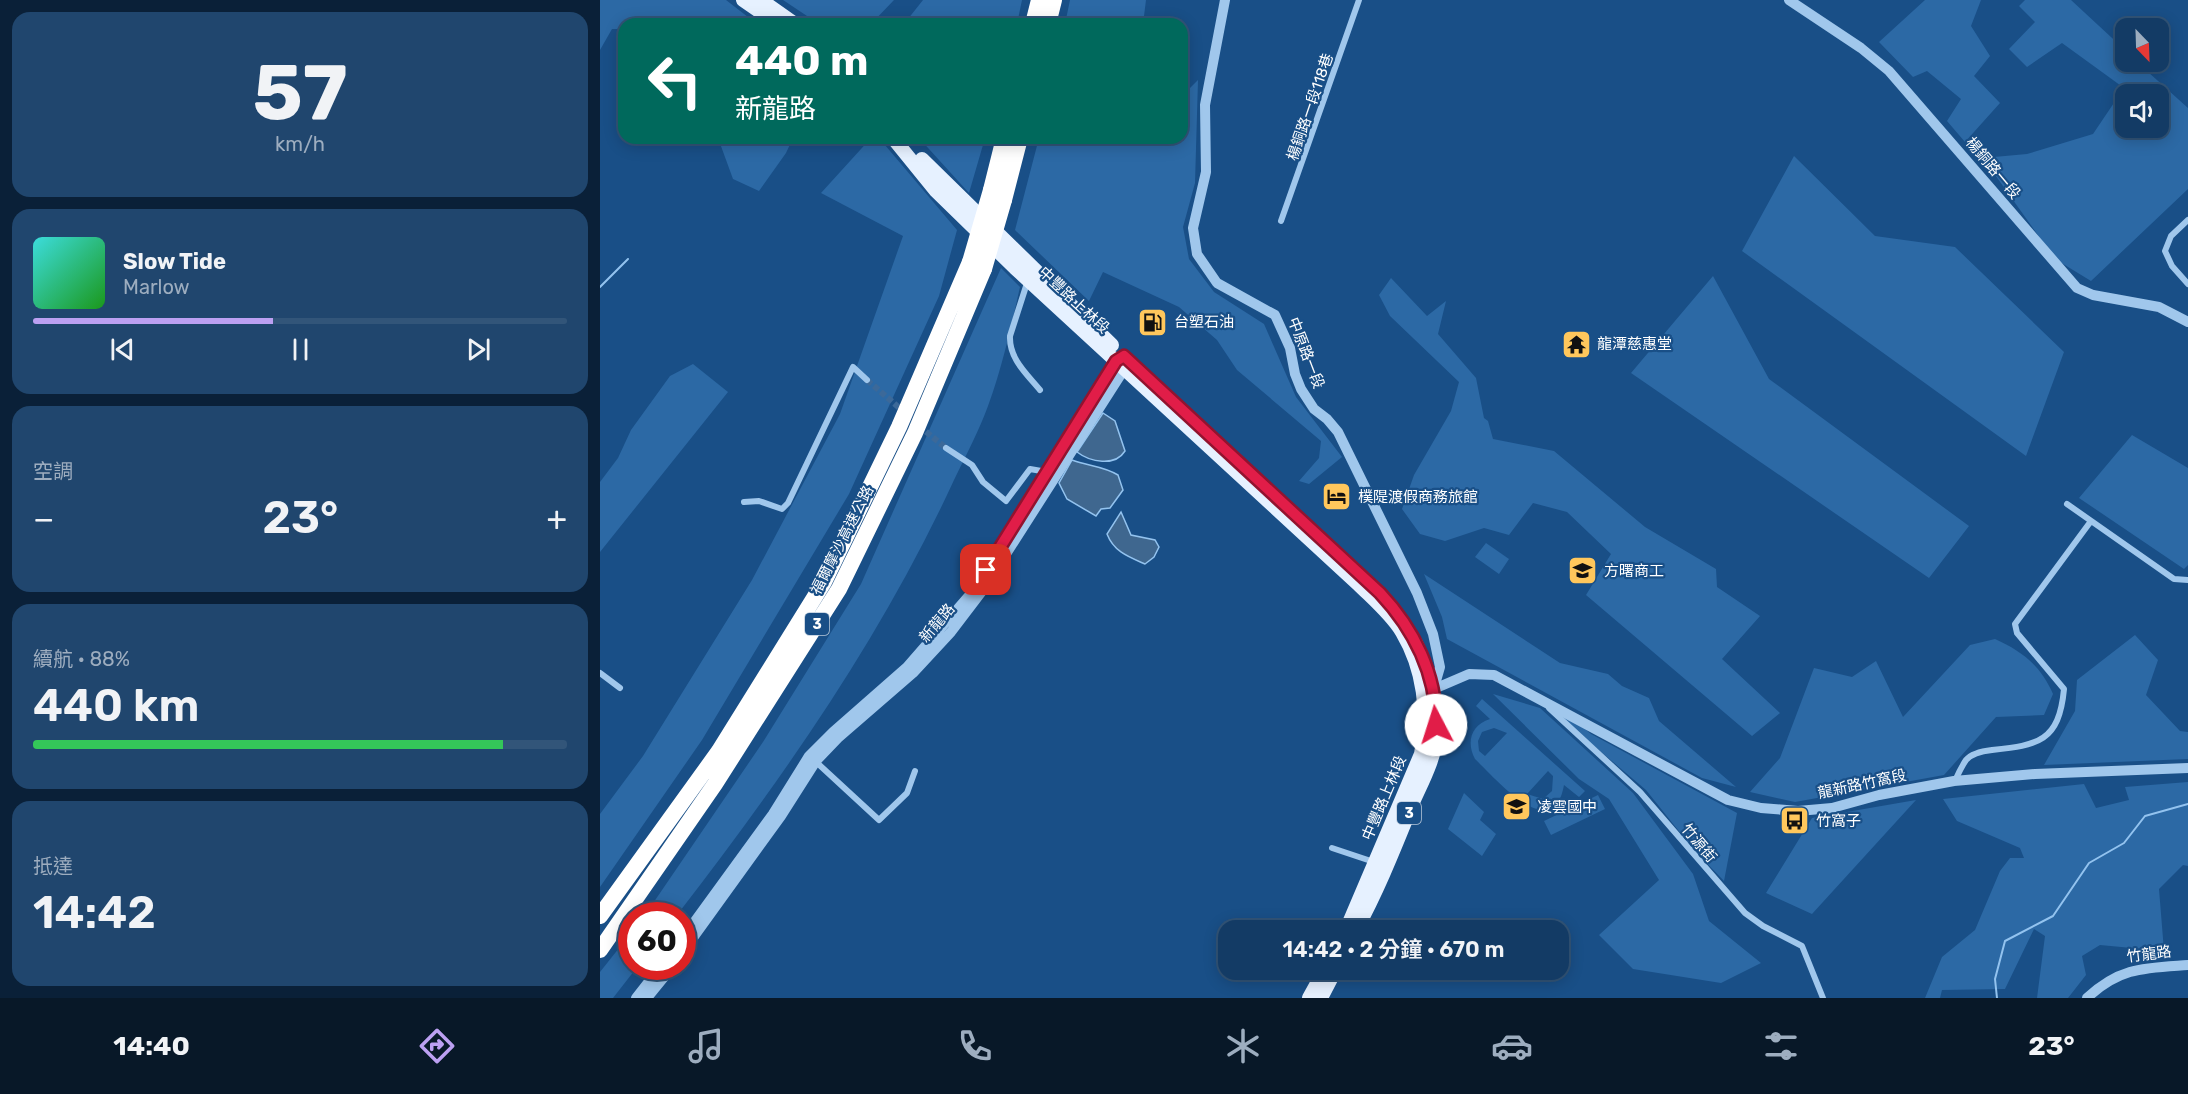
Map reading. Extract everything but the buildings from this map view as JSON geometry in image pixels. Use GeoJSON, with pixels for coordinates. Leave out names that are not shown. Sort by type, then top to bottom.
{"type":"FeatureCollection","features":[{"type":"Feature","properties":{"kind":"highway"},"geometry":{"type":"LineString","coordinates":[[1036,18],[1040,0]]}},
{"type":"Feature","properties":{"kind":"highway"},"geometry":{"type":"LineString","coordinates":[[1050,18],[1054,0]]}},
{"type":"Feature","properties":{"kind":"highway","name":"福爾摩沙高速公路"},"geometry":{"type":"LineString","coordinates":[[997,195],[1003,144]]}},
{"type":"Feature","properties":{"kind":"highway","name":"福爾摩沙高速公路"},"geometry":{"type":"LineString","coordinates":[[600,950],[715,784],[839,589],[915,433],[977,265],[997,195],[1018,144]]}},
{"type":"Feature","properties":{"kind":"highway","name":"福爾摩沙高速公路"},"geometry":{"type":"LineString","coordinates":[[600,916],[719,751],[824,582],[977,265]]}},
{"type":"Feature","properties":{"kind":"main road"},"geometry":{"type":"LineString","coordinates":[[743,0],[769,18]]}},
{"type":"Feature","properties":{"kind":"main road"},"geometry":{"type":"LineString","coordinates":[[761,0],[786,18]]}},
{"type":"Feature","properties":{"kind":"main road","name":"中豐路上林段"},"geometry":{"type":"LineString","coordinates":[[898,144],[936,191],[1028,280],[1387,601],[1412,633],[1428,692],[1436,738],[1431,759],[1362,920]]}},
{"type":"Feature","properties":{"kind":"main road","name":"中豐路上林段"},"geometry":{"type":"LineString","coordinates":[[909,144],[933,172],[1122,362]]}},
{"type":"Feature","properties":{"kind":"main road","name":"中豐路上林段"},"geometry":{"type":"LineString","coordinates":[[1350,920],[1421,754],[1426,727],[1428,692]]}},
{"type":"Feature","properties":{"kind":"main road"},"geometry":{"type":"LineString","coordinates":[[1309,998],[1319,980]]}},
{"type":"Feature","properties":{"kind":"main road"},"geometry":{"type":"LineString","coordinates":[[1321,998],[1330,980]]}},
{"type":"Feature","properties":{"kind":"street","name":"中原路一段"},"geometry":{"type":"LineString","coordinates":[[1225,0],[1205,105],[1206,172],[1193,228],[1197,254],[1217,283],[1275,315],[1283,327],[1301,390],[1314,409],[1327,418],[1338,432],[1417,593],[1432,634],[1440,667],[1428,692]]}},
{"type":"Feature","properties":{"kind":"street","name":"楊銅路一段118巷"},"geometry":{"type":"LineString","coordinates":[[1281,221],[1359,0]]}},
{"type":"Feature","properties":{"kind":"street","name":"楊銅路一段"},"geometry":{"type":"LineString","coordinates":[[1789,0],[1861,48],[1889,71],[2077,288],[2093,295],[2159,307],[2188,322]]}},
{"type":"Feature","properties":{"kind":"street"},"geometry":{"type":"LineString","coordinates":[[2188,220],[2171,236],[2165,251],[2172,266],[2188,284]]}},
{"type":"Feature","properties":{"kind":"street"},"geometry":{"type":"LineString","coordinates":[[1028,280],[1010,336],[1010,346],[1015,358],[1040,390]]}},
{"type":"Feature","properties":{"kind":"street","name":"新龍路"},"geometry":{"type":"LineString","coordinates":[[696,920],[833,732],[907,666],[943,628],[974,590],[1047,472],[1122,362]]}},
{"type":"Feature","properties":{"kind":"street","name":"新龍路"},"geometry":{"type":"LineString","coordinates":[[696,934],[768,835],[813,759],[913,673],[951,632],[983,590],[1122,362]]}},
{"type":"Feature","properties":{"kind":"street"},"geometry":{"type":"LineString","coordinates":[[744,502],[759,501],[782,509],[788,503],[853,367],[867,380]]}},
{"type":"Feature","properties":{"kind":"street"},"geometry":{"type":"LineString","coordinates":[[945,448],[972,465],[983,482],[1006,501],[1030,469],[1047,472]]}},
{"type":"Feature","properties":{"kind":"street"},"geometry":{"type":"LineString","coordinates":[[2067,504],[2174,579],[2188,580]]}},
{"type":"Feature","properties":{"kind":"street"},"geometry":{"type":"LineString","coordinates":[[1954,781],[1967,759],[1981,751],[2026,746],[2045,740],[2056,722],[2064,689],[2017,633],[2015,624],[2091,521]]}},
{"type":"Feature","properties":{"kind":"street"},"geometry":{"type":"LineString","coordinates":[[600,673],[620,688]]}},
{"type":"Feature","properties":{"kind":"street","name":"龍新路竹窩段"},"geometry":{"type":"LineString","coordinates":[[1428,692],[1456,678],[1483,673],[1494,675],[1728,800],[1761,808],[1798,811],[1832,808],[1879,795],[1954,781],[2035,774],[2188,768]]}},
{"type":"Feature","properties":{"kind":"street","name":"竹源街"},"geometry":{"type":"LineString","coordinates":[[1545,703],[1640,792],[1746,913],[1763,926],[1802,945],[1823,998]]}},
{"type":"Feature","properties":{"kind":"street"},"geometry":{"type":"LineString","coordinates":[[813,759],[879,820],[907,794],[915,771]]}},
{"type":"Feature","properties":{"kind":"street"},"geometry":{"type":"LineString","coordinates":[[1332,849],[1374,862]]}},
{"type":"Feature","properties":{"kind":"street","name":"竹龍路"},"geometry":{"type":"LineString","coordinates":[[2087,998],[2102,984],[2121,973],[2188,965]]}},
{"type":"Feature","properties":{"kind":"street"},"geometry":{"type":"LineString","coordinates":[[636,998],[651,980]]}},
{"type":"Feature","properties":{"kind":"street"},"geometry":{"type":"LineString","coordinates":[[647,998],[662,980]]}},
{"type":"Feature","properties":{"kind":"shaded area"},"geometry":{"type":"Polygon","coordinates":[[[600,0],[726,0],[749,18],[618,18],[618,29],[612,29],[600,50],[600,0]]]}},
{"type":"Feature","properties":{"kind":"shaded area"},"geometry":{"type":"Polygon","coordinates":[[[783,0],[894,0],[877,18],[810,18],[783,0]]]}},
{"type":"Feature","properties":{"kind":"shaded area"},"geometry":{"type":"Polygon","coordinates":[[[923,0],[1022,0],[1018,18],[909,18],[923,0]]]}},
{"type":"Feature","properties":{"kind":"shaded area"},"geometry":{"type":"Polygon","coordinates":[[[1070,0],[1146,0],[1144,18],[1066,18],[1070,0]]]}},
{"type":"Feature","properties":{"kind":"shaded area"},"geometry":{"type":"Polygon","coordinates":[[[1925,0],[1981,0],[1971,26],[1990,56],[1974,76],[2000,103],[1965,142],[1947,121],[1961,99],[1927,71],[1913,77],[1879,42],[1925,0]]]}},
{"type":"Feature","properties":{"kind":"shaded area"},"geometry":{"type":"Polygon","coordinates":[[[2025,0],[2071,0],[2115,41],[2115,72],[2148,72],[2161,84],[2118,84],[2062,43],[2027,67],[2009,49],[2035,22],[2019,6],[2025,0]]]}},
{"type":"Feature","properties":{"kind":"shaded area"},"geometry":{"type":"Polygon","coordinates":[[[1198,80],[1195,183],[1183,227],[1189,259],[1214,292],[1264,324],[1296,397],[1342,457],[1309,484],[1299,481],[1319,458],[1321,441],[1237,370],[1217,340],[1179,307],[1103,272],[1089,301],[1015,230],[1037,144],[1188,144],[1188,90],[1198,80]]]}},
{"type":"Feature","properties":{"kind":"shaded area"},"geometry":{"type":"Polygon","coordinates":[[[2169,91],[2188,108],[2188,189],[2091,281],[2055,259],[1983,158],[2027,154],[2093,134],[2115,101],[2115,138],[2169,138],[2169,91]]]}},
{"type":"Feature","properties":{"kind":"shaded area"},"geometry":{"type":"Polygon","coordinates":[[[720,144],[790,144],[759,191],[733,179],[720,144]]]}},
{"type":"Feature","properties":{"kind":"shaded area"},"geometry":{"type":"Polygon","coordinates":[[[866,144],[884,144],[957,230],[939,296],[849,494],[702,740],[600,887],[600,814],[643,756],[752,580],[840,414],[903,236],[821,193],[866,144]]]}},
{"type":"Feature","properties":{"kind":"shaded area"},"geometry":{"type":"Polygon","coordinates":[[[924,144],[983,144],[969,193],[924,144]]]}},
{"type":"Feature","properties":{"kind":"shaded area"},"geometry":{"type":"Polygon","coordinates":[[[1794,156],[1875,236],[1955,247],[2064,352],[2026,456],[1742,251],[1794,156]]]}},
{"type":"Feature","properties":{"kind":"shaded area"},"geometry":{"type":"Polygon","coordinates":[[[1001,268],[1020,287],[993,392],[972,443],[926,538],[895,595],[862,651],[792,759],[687,902],[654,902],[763,742],[861,584],[1001,268]]]}},
{"type":"Feature","properties":{"kind":"shaded area"},"geometry":{"type":"Polygon","coordinates":[[[1713,276],[1769,379],[1969,526],[1929,578],[1631,373],[1713,276]]]}},
{"type":"Feature","properties":{"kind":"shaded area"},"geometry":{"type":"Polygon","coordinates":[[[1391,278],[1427,316],[1446,301],[1438,334],[1476,378],[1484,418],[1488,421],[1493,439],[1554,451],[1645,527],[1716,569],[1717,587],[1760,616],[1722,659],[1780,713],[1752,736],[1586,595],[1611,554],[1567,512],[1533,503],[1509,535],[1484,528],[1445,541],[1420,534],[1402,509],[1414,475],[1451,411],[1459,382],[1390,316],[1379,295],[1391,278]]]}},
{"type":"Feature","properties":{"kind":"shaded area"},"geometry":{"type":"Polygon","coordinates":[[[693,364],[728,392],[600,552],[600,482],[618,458],[631,430],[670,376],[693,364]]]}},
{"type":"Feature","properties":{"kind":"shaded area"},"geometry":{"type":"Polygon","coordinates":[[[1103,413],[1115,421],[1125,451],[1121,456],[1109,461],[1095,460],[1077,452],[1103,413]]]}},
{"type":"Feature","properties":{"kind":"shaded area"},"geometry":{"type":"Polygon","coordinates":[[[2132,435],[2188,468],[2188,565],[2184,569],[2079,498],[2132,435]]]}},
{"type":"Feature","properties":{"kind":"shaded area"},"geometry":{"type":"Polygon","coordinates":[[[1072,460],[1118,475],[1123,490],[1110,508],[1101,509],[1096,516],[1067,499],[1059,483],[1072,460]]]}},
{"type":"Feature","properties":{"kind":"shaded area"},"geometry":{"type":"Polygon","coordinates":[[[1121,512],[1131,535],[1155,540],[1159,547],[1154,557],[1145,564],[1118,550],[1107,534],[1121,512]]]}},
{"type":"Feature","properties":{"kind":"shaded area"},"geometry":{"type":"Polygon","coordinates":[[[1486,543],[1509,559],[1499,574],[1475,557],[1486,543]]]}},
{"type":"Feature","properties":{"kind":"shaded area"},"geometry":{"type":"Polygon","coordinates":[[[1424,574],[1560,663],[1608,674],[1622,686],[1649,698],[1659,721],[1736,787],[1702,778],[1447,639],[1442,617],[1424,574]]]}},
{"type":"Feature","properties":{"kind":"shaded area"},"geometry":{"type":"Polygon","coordinates":[[[2135,635],[2158,660],[2146,695],[2180,731],[2188,732],[2188,759],[2044,765],[2075,711],[2077,680],[2135,635]]]}},
{"type":"Feature","properties":{"kind":"shaded area"},"geometry":{"type":"Polygon","coordinates":[[[1995,639],[2030,660],[2043,675],[2053,694],[2044,715],[1996,717],[1944,775],[1795,802],[1750,792],[1780,758],[1814,668],[1852,677],[1876,661],[1903,717],[1970,645],[1995,639]]]}},
{"type":"Feature","properties":{"kind":"shaded area"},"geometry":{"type":"Polygon","coordinates":[[[1493,694],[1540,708],[1633,793],[1693,874],[1709,921],[1761,963],[1721,983],[1633,969],[1599,935],[1659,880],[1609,799],[1579,779],[1493,694]]]}},
{"type":"Feature","properties":{"kind":"shaded area"},"geometry":{"type":"Polygon","coordinates":[[[1482,699],[1585,791],[1579,797],[1564,785],[1558,802],[1548,810],[1536,809],[1522,802],[1495,779],[1472,753],[1472,735],[1478,725],[1490,719],[1476,706],[1482,699]],[[1494,728],[1482,732],[1478,741],[1479,751],[1485,756],[1507,733],[1494,728]],[[1548,771],[1527,794],[1543,799],[1552,791],[1553,776],[1548,771]]]}},
{"type":"Feature","properties":{"kind":"shaded area"},"geometry":{"type":"Polygon","coordinates":[[[1565,717],[1572,718],[1591,734],[1737,813],[1724,881],[1694,850],[1646,790],[1567,723],[1565,717]]]}},
{"type":"Feature","properties":{"kind":"shaded area"},"geometry":{"type":"Polygon","coordinates":[[[2188,782],[2188,866],[2183,865],[2159,889],[2164,951],[2100,945],[2082,956],[2086,975],[2068,998],[2037,998],[2045,936],[2034,929],[2005,989],[1942,990],[1940,998],[1925,998],[1942,957],[1975,930],[2000,871],[2010,858],[2024,858],[2020,848],[1957,821],[1943,799],[2084,784],[2096,808],[2129,800],[2125,787],[2188,782]]]}},
{"type":"Feature","properties":{"kind":"shaded area"},"geometry":{"type":"Polygon","coordinates":[[[1464,793],[1484,812],[1480,820],[1496,834],[1482,856],[1448,829],[1464,793]]]}},
{"type":"Feature","properties":{"kind":"shaded area"},"geometry":{"type":"Polygon","coordinates":[[[1598,795],[1605,809],[1551,835],[1544,821],[1598,795]]]}},
{"type":"Feature","properties":{"kind":"shaded area"},"geometry":{"type":"Polygon","coordinates":[[[1916,800],[1812,914],[1766,893],[1812,818],[1916,800]]]}},
{"type":"Feature","properties":{"kind":"shaded area"},"geometry":{"type":"Polygon","coordinates":[[[618,949],[618,980],[627,980],[613,998],[600,998],[600,972],[618,949]]]}},
{"type":"Feature","properties":{"kind":"waterway"},"geometry":{"type":"LineString","coordinates":[[600,287],[628,259]]}},
{"type":"Feature","properties":{"kind":"waterway"},"geometry":{"type":"LineString","coordinates":[[1997,998],[1995,979],[2005,941],[2053,916],[2089,863],[2124,843],[2145,816],[2188,804]]}},
{"type":"Feature","properties":{"kind":"tunnel"},"geometry":{"type":"LineString","coordinates":[[867,380],[903,411]]}},
{"type":"Feature","properties":{"kind":"tunnel"},"geometry":{"type":"LineString","coordinates":[[919,426],[946,448]]}},
{"type":"Feature","properties":{"kind":"place","name":"台塑石油"},"geometry":{"type":"Point","coordinates":[1153,322]}},
{"type":"Feature","properties":{"kind":"place","name":"龍潭慈惠堂"},"geometry":{"type":"Point","coordinates":[1576,344]}},
{"type":"Feature","properties":{"kind":"place","name":"樸隄渡假商務旅館"},"geometry":{"type":"Point","coordinates":[1337,497]}},
{"type":"Feature","properties":{"kind":"place","name":"方曙商工"},"geometry":{"type":"Point","coordinates":[1583,571]}},
{"type":"Feature","properties":{"kind":"place","name":"凌雲國中"},"geometry":{"type":"Point","coordinates":[1516,807]}},
{"type":"Feature","properties":{"kind":"place","name":"竹窩子"},"geometry":{"type":"Point","coordinates":[1795,821]}},
{"type":"Feature","properties":{"kind":"route"},"geometry":{"type":"LineString","coordinates":[[986,570],[1116,361],[1124,356],[1380,593],[1401,616],[1412,633],[1424,661],[1437,712],[1436,725]]}}]}
